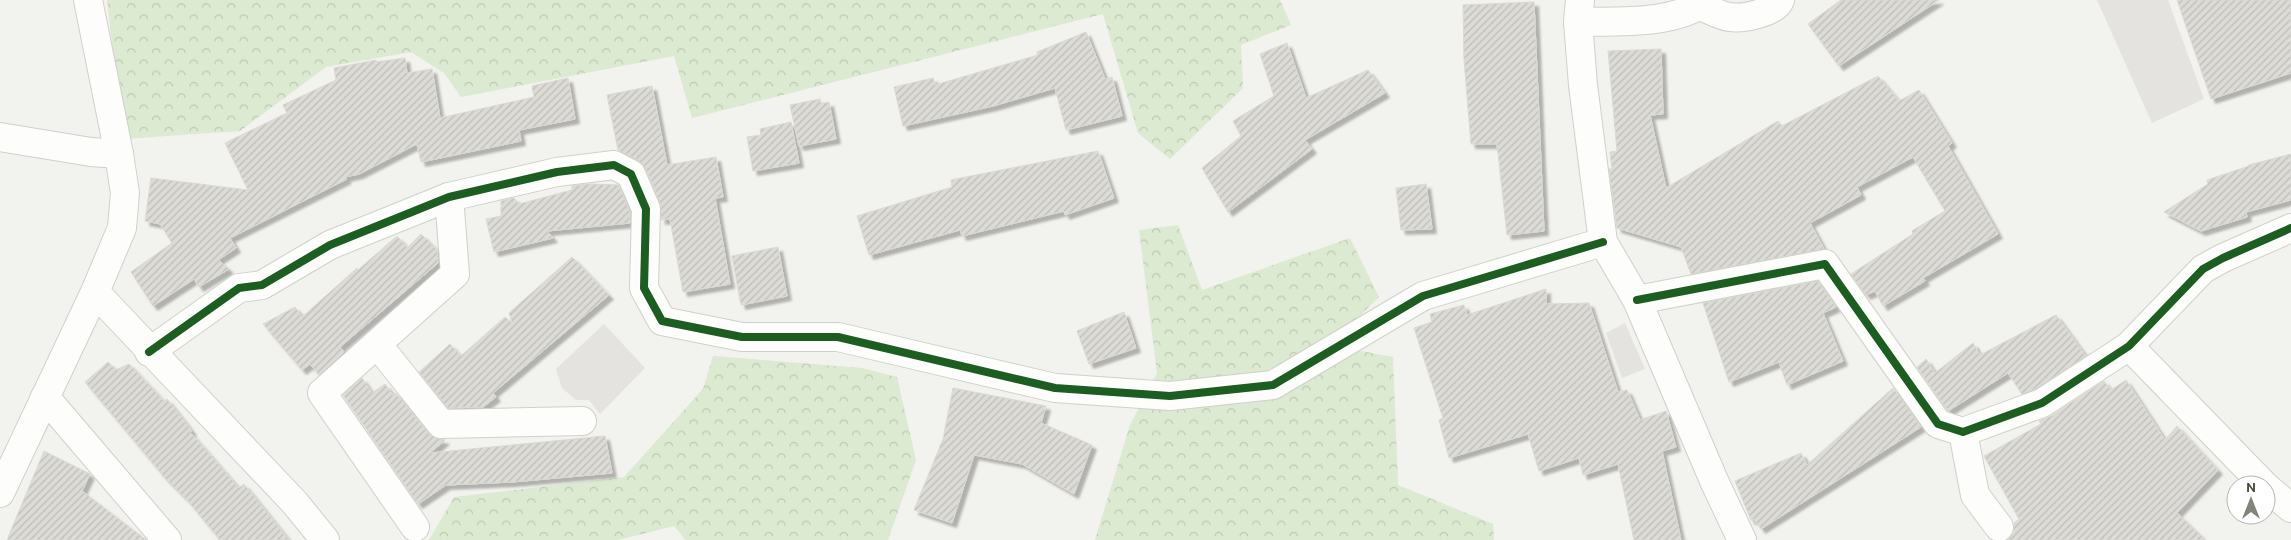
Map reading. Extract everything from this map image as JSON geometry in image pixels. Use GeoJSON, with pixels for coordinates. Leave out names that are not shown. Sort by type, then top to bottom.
{"type":"FeatureCollection","features":[{"type":"Feature","properties":{"kind":"street"},"geometry":{"type":"LineString","coordinates":[[0,493],[122,228],[125,193],[88,0]]}},
{"type":"Feature","properties":{"kind":"street"},"geometry":{"type":"LineString","coordinates":[[1742,540],[1714,483],[1637,300],[1603,242],[1583,85],[1579,11],[1645,21],[1697,9],[1703,3],[1730,17],[1761,14],[1779,4],[1780,0]]}},
{"type":"Feature","properties":{"kind":"street"},"geometry":{"type":"LineString","coordinates":[[0,137],[91,152],[119,154]]}},
{"type":"Feature","properties":{"kind":"street"},"geometry":{"type":"LineString","coordinates":[[150,352],[239,288],[262,285],[330,246],[449,197],[557,172],[614,165],[631,174],[646,209],[644,288],[662,321],[742,338],[838,337],[966,369],[1055,388],[1170,396],[1273,385],[1423,296],[1603,242]]}},
{"type":"Feature","properties":{"kind":"street"},"geometry":{"type":"LineString","coordinates":[[415,527],[322,393],[455,274],[449,197]]}},
{"type":"Feature","properties":{"kind":"street"},"geometry":{"type":"LineString","coordinates":[[1637,300],[1825,264],[1938,424],[1963,432],[2042,403],[2129,346],[2203,269],[2222,258],[2291,228]]}},
{"type":"Feature","properties":{"kind":"street"},"geometry":{"type":"LineString","coordinates":[[94,292],[295,503],[325,540]]}},
{"type":"Feature","properties":{"kind":"street"},"geometry":{"type":"LineString","coordinates":[[377,344],[441,424],[582,421]]}},
{"type":"Feature","properties":{"kind":"street"},"geometry":{"type":"LineString","coordinates":[[2129,346],[2254,475]]}},
{"type":"Feature","properties":{"kind":"street"},"geometry":{"type":"LineString","coordinates":[[45,397],[167,540]]}},
{"type":"Feature","properties":{"kind":"street"},"geometry":{"type":"LineString","coordinates":[[1963,432],[1975,495],[1999,527]]}},
{"type":"Feature","properties":{"kind":"street"},"geometry":{"type":"LineString","coordinates":[[2276,495],[2291,508]]}},
{"type":"Feature","properties":{"kind":"green space"},"geometry":{"type":"Polygon","coordinates":[[[107,0],[1280,0],[1291,25],[1241,45],[1243,88],[1170,159],[1138,133],[1103,14],[692,118],[674,56],[461,97],[444,73],[411,52],[326,67],[240,131],[123,139],[107,0]]]}},
{"type":"Feature","properties":{"kind":"green space"},"geometry":{"type":"Polygon","coordinates":[[[1178,225],[1202,290],[1350,238],[1379,297],[1330,345],[1393,357],[1398,485],[1493,524],[1494,540],[1095,540],[1130,425],[1157,373],[1139,230],[1178,225]]]}},
{"type":"Feature","properties":{"kind":"green space"},"geometry":{"type":"Polygon","coordinates":[[[713,356],[862,368],[897,377],[916,460],[888,540],[686,540],[674,526],[618,540],[429,540],[454,497],[624,477],[703,389],[713,356]]]}},
{"type":"Feature","properties":{"kind":"shaded area"},"geometry":{"type":"Polygon","coordinates":[[[2097,0],[2168,0],[2204,99],[2152,123],[2097,0]]]}},
{"type":"Feature","properties":{"kind":"shaded area"},"geometry":{"type":"Polygon","coordinates":[[[1625,323],[1645,369],[1622,378],[1606,333],[1625,323]]]}},
{"type":"Feature","properties":{"kind":"shaded area"},"geometry":{"type":"Polygon","coordinates":[[[604,324],[645,368],[600,414],[589,400],[576,400],[562,388],[556,369],[604,324]]]}},
{"type":"Feature","properties":{"kind":"building"},"geometry":{"type":"Polygon","coordinates":[[[1841,0],[1939,0],[1839,66],[1808,24],[1841,0]]]}},
{"type":"Feature","properties":{"kind":"building"},"geometry":{"type":"Polygon","coordinates":[[[2177,0],[2291,0],[2291,73],[2211,99],[2177,0]]]}},
{"type":"Feature","properties":{"kind":"building"},"geometry":{"type":"Polygon","coordinates":[[[1534,2],[1544,231],[1507,235],[1497,144],[1471,144],[1464,60],[1463,5],[1534,2]]]}},
{"type":"Feature","properties":{"kind":"building"},"geometry":{"type":"Polygon","coordinates":[[[1086,32],[1105,79],[1112,77],[1122,116],[1066,130],[1055,88],[993,106],[903,126],[894,87],[933,78],[935,85],[1038,55],[1037,52],[1086,32]]]}},
{"type":"Feature","properties":{"kind":"building"},"geometry":{"type":"Polygon","coordinates":[[[1287,43],[1306,98],[1368,70],[1385,93],[1305,140],[1312,149],[1228,212],[1202,168],[1241,136],[1233,121],[1274,96],[1260,54],[1287,43]]]}},
{"type":"Feature","properties":{"kind":"building"},"geometry":{"type":"Polygon","coordinates":[[[1661,49],[1663,114],[1650,115],[1666,188],[1778,121],[1782,126],[1878,76],[1899,101],[1919,90],[1952,143],[1948,146],[1998,234],[1923,278],[1925,281],[1883,306],[1875,291],[1866,295],[1851,274],[1913,234],[1912,231],[1945,211],[1913,157],[1857,187],[1861,195],[1810,223],[1824,249],[1691,274],[1681,247],[1617,228],[1609,169],[1612,169],[1610,152],[1617,151],[1608,51],[1661,49]]]}},
{"type":"Feature","properties":{"kind":"building"},"geometry":{"type":"Polygon","coordinates":[[[405,58],[407,73],[432,69],[440,118],[534,97],[532,86],[568,78],[575,119],[519,130],[521,141],[421,162],[417,144],[359,174],[345,177],[347,179],[230,238],[236,248],[218,260],[229,269],[199,287],[194,279],[153,306],[131,272],[172,243],[160,224],[145,221],[151,178],[248,190],[225,143],[287,113],[283,105],[336,80],[334,68],[376,60],[376,62],[405,58]]]}},
{"type":"Feature","properties":{"kind":"building"},"geometry":{"type":"Polygon","coordinates":[[[652,86],[667,165],[716,157],[723,197],[715,198],[730,284],[683,292],[670,219],[661,220],[660,203],[645,167],[638,160],[618,150],[607,95],[652,86]]]}},
{"type":"Feature","properties":{"kind":"building"},"geometry":{"type":"Polygon","coordinates":[[[820,99],[821,104],[829,102],[836,139],[799,146],[790,105],[820,99]]]}},
{"type":"Feature","properties":{"kind":"building"},"geometry":{"type":"Polygon","coordinates":[[[791,122],[799,163],[753,171],[747,137],[761,135],[760,129],[791,122]]]}},
{"type":"Feature","properties":{"kind":"building"},"geometry":{"type":"Polygon","coordinates":[[[1098,151],[1114,198],[1065,215],[1064,211],[962,236],[960,230],[869,255],[857,216],[952,187],[951,180],[1098,151]]]}},
{"type":"Feature","properties":{"kind":"building"},"geometry":{"type":"Polygon","coordinates":[[[2291,154],[2291,200],[2246,212],[2247,217],[2201,231],[2164,212],[2208,184],[2207,180],[2249,165],[2291,154]]]}},
{"type":"Feature","properties":{"kind":"building"},"geometry":{"type":"Polygon","coordinates":[[[588,184],[619,185],[630,212],[630,223],[547,231],[553,238],[494,252],[486,219],[501,216],[501,201],[514,198],[519,204],[572,190],[572,186],[588,184]]]}},
{"type":"Feature","properties":{"kind":"building"},"geometry":{"type":"Polygon","coordinates":[[[1426,184],[1432,229],[1401,230],[1396,188],[1426,184]]]}},
{"type":"Feature","properties":{"kind":"building"},"geometry":{"type":"Polygon","coordinates":[[[421,234],[437,250],[438,263],[340,347],[344,352],[319,375],[310,364],[302,370],[263,324],[295,307],[302,317],[357,268],[358,270],[397,236],[407,248],[421,234]]]}},
{"type":"Feature","properties":{"kind":"building"},"geometry":{"type":"Polygon","coordinates":[[[778,247],[787,296],[741,305],[732,256],[778,247]]]}},
{"type":"Feature","properties":{"kind":"building"},"geometry":{"type":"Polygon","coordinates":[[[572,257],[609,295],[493,393],[496,397],[483,407],[448,408],[419,372],[450,344],[461,356],[505,317],[512,323],[509,313],[572,257]]]}},
{"type":"Feature","properties":{"kind":"building"},"geometry":{"type":"Polygon","coordinates":[[[1818,281],[1836,307],[1823,313],[1843,361],[1787,385],[1779,362],[1729,382],[1703,303],[1818,281]]]}},
{"type":"Feature","properties":{"kind":"building"},"geometry":{"type":"Polygon","coordinates":[[[1546,289],[1546,304],[1589,303],[1618,392],[1627,390],[1640,420],[1666,411],[1676,447],[1662,451],[1681,540],[1634,540],[1618,464],[1583,475],[1579,458],[1539,471],[1528,434],[1449,458],[1439,420],[1443,418],[1414,328],[1432,322],[1430,314],[1464,305],[1467,315],[1546,289]]]}},
{"type":"Feature","properties":{"kind":"building"},"geometry":{"type":"Polygon","coordinates":[[[1124,312],[1136,348],[1089,364],[1077,331],[1124,312]]]}},
{"type":"Feature","properties":{"kind":"building"},"geometry":{"type":"Polygon","coordinates":[[[2056,315],[2086,356],[2035,389],[2022,394],[2008,373],[1948,411],[1917,367],[1926,359],[1935,373],[1973,343],[1980,355],[2056,315]]]}},
{"type":"Feature","properties":{"kind":"building"},"geometry":{"type":"Polygon","coordinates":[[[108,362],[116,370],[129,364],[164,401],[167,399],[192,431],[190,432],[239,488],[244,484],[289,540],[220,540],[188,501],[165,478],[85,382],[108,362]]]}},
{"type":"Feature","properties":{"kind":"building"},"geometry":{"type":"Polygon","coordinates":[[[362,378],[372,393],[385,384],[393,395],[396,393],[429,434],[435,438],[445,440],[430,453],[605,436],[612,473],[512,482],[446,485],[418,504],[343,395],[362,378]]]}},
{"type":"Feature","properties":{"kind":"building"},"geometry":{"type":"Polygon","coordinates":[[[2126,380],[2165,440],[2177,426],[2218,470],[2177,513],[2205,540],[2007,540],[2014,533],[2014,523],[2019,519],[1984,456],[2041,424],[2039,421],[2051,416],[2104,381],[2111,390],[2126,380]]]}},
{"type":"Feature","properties":{"kind":"building"},"geometry":{"type":"Polygon","coordinates":[[[953,388],[1046,406],[1041,423],[1092,445],[1074,494],[1022,464],[974,455],[952,523],[914,510],[943,439],[953,388]]]}},
{"type":"Feature","properties":{"kind":"building"},"geometry":{"type":"Polygon","coordinates":[[[1893,388],[1921,427],[1761,529],[1754,519],[1751,520],[1735,481],[1801,453],[1807,465],[1893,388]]]}},
{"type":"Feature","properties":{"kind":"building"},"geometry":{"type":"Polygon","coordinates":[[[44,451],[90,474],[82,491],[146,540],[7,540],[44,451]]]}},
{"type":"Feature","properties":{"kind":"cycle path"},"geometry":{"type":"LineString","coordinates":[[149,352],[239,288],[262,285],[330,245],[449,197],[557,172],[614,165],[631,174],[646,209],[644,288],[662,321],[742,337],[838,337],[1055,388],[1170,396],[1273,385],[1423,296],[1603,242]]}},
{"type":"Feature","properties":{"kind":"cycle path"},"geometry":{"type":"LineString","coordinates":[[1637,300],[1825,264],[1938,424],[1963,432],[2042,403],[2129,346],[2203,269],[2223,258],[2291,228]]}}]}
